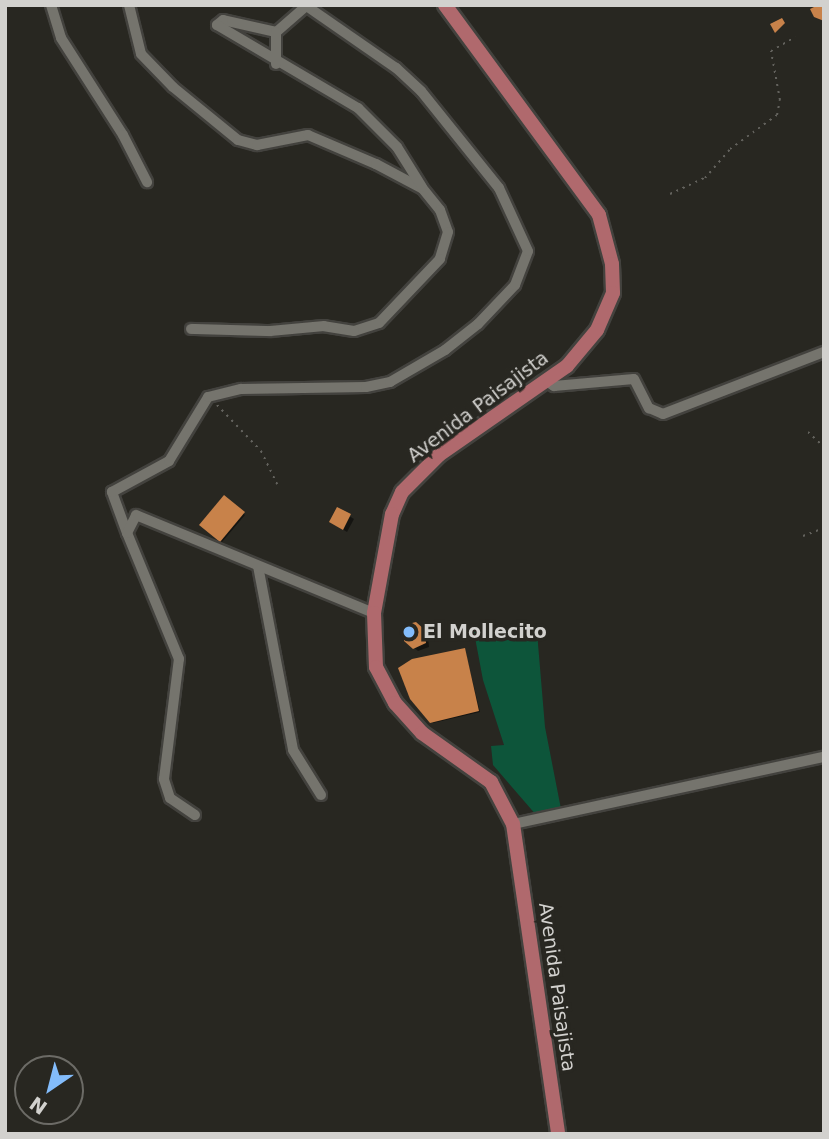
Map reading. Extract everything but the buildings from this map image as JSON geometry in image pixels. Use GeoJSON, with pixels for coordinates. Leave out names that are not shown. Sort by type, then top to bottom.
{"type":"FeatureCollection","features":[{"type":"Feature","properties":{"kind":"main road","name":"Avenida Paisajista"},"geometry":{"type":"LineString","coordinates":[[446,5],[599,215],[609,238],[612,293],[597,330],[567,366],[439,455],[402,492],[392,514],[374,613],[376,667],[395,703],[422,733],[491,782],[513,824],[558,1134]]}},
{"type":"Feature","properties":{"kind":"street"},"geometry":{"type":"LineString","coordinates":[[51,5],[61,38],[123,135],[147,182]]}},
{"type":"Feature","properties":{"kind":"street"},"geometry":{"type":"LineString","coordinates":[[129,5],[141,54],[173,87],[238,139],[257,145],[308,135],[423,189]]}},
{"type":"Feature","properties":{"kind":"street"},"geometry":{"type":"LineString","coordinates":[[195,816],[170,798],[164,779],[179,659],[112,492],[169,461],[208,397],[241,389],[366,387],[390,382],[478,324],[515,285],[528,251],[499,188],[421,91],[396,68],[305,6],[276,32],[276,64]]}},
{"type":"Feature","properties":{"kind":"street"},"geometry":{"type":"LineString","coordinates":[[191,329],[270,331],[324,326],[354,331],[379,323],[440,260],[449,232],[440,210],[376,123],[329,90],[276,64],[217,26],[223,20],[276,32]]}},
{"type":"Feature","properties":{"kind":"street"},"geometry":{"type":"LineString","coordinates":[[545,380],[554,386],[634,379],[649,408],[663,414],[824,352]]}},
{"type":"Feature","properties":{"kind":"street"},"geometry":{"type":"LineString","coordinates":[[127,533],[135,515],[374,613]]}},
{"type":"Feature","properties":{"kind":"street"},"geometry":{"type":"LineString","coordinates":[[258,566],[293,750],[320,795]]}},
{"type":"Feature","properties":{"kind":"street"},"geometry":{"type":"LineString","coordinates":[[513,824],[824,757]]}},
{"type":"Feature","properties":{"kind":"path"},"geometry":{"type":"LineString","coordinates":[[670,194],[705,177],[730,149],[777,115],[780,100],[771,51],[795,37]]}},
{"type":"Feature","properties":{"kind":"path"},"geometry":{"type":"LineString","coordinates":[[208,397],[261,451],[277,484]]}},
{"type":"Feature","properties":{"kind":"path"},"geometry":{"type":"LineString","coordinates":[[808,432],[824,447]]}},
{"type":"Feature","properties":{"kind":"path"},"geometry":{"type":"LineString","coordinates":[[803,536],[824,528]]}},
{"type":"Feature","properties":{"kind":"green space"},"geometry":{"type":"Polygon","coordinates":[[[473,627],[537,632],[545,727],[561,809],[537,816],[493,765],[491,746],[504,745],[483,680],[473,627]]]}},
{"type":"Feature","properties":{"kind":"place","name":"El Mollecito"},"geometry":{"type":"Point","coordinates":[409,632]}}]}
